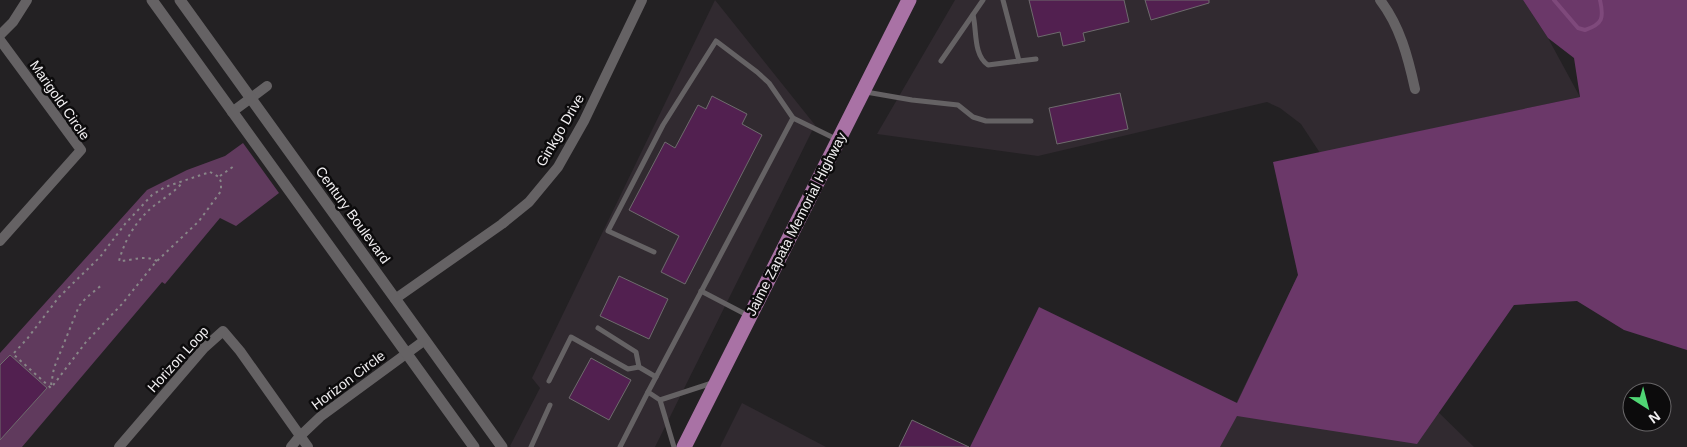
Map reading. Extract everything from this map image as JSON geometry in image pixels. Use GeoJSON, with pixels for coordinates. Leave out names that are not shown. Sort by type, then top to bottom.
{"type":"FeatureCollection","features":[{"type":"Feature","properties":{"kind":"main road","name":"Jaime Zapata Memorial Highway"},"geometry":{"type":"LineString","coordinates":[[684,447],[909,0]]}},
{"type":"Feature","properties":{"kind":"street"},"geometry":{"type":"LineString","coordinates":[[0,36],[13,22],[27,0]]}},
{"type":"Feature","properties":{"kind":"street"},"geometry":{"type":"LineString","coordinates":[[152,0],[474,447]]}},
{"type":"Feature","properties":{"kind":"street","name":"Century Boulevard"},"geometry":{"type":"LineString","coordinates":[[180,0],[502,447]]}},
{"type":"Feature","properties":{"kind":"street","name":"Ginkgo Drive"},"geometry":{"type":"LineString","coordinates":[[395,299],[502,224],[529,202],[558,167],[584,120],[642,0]]}},
{"type":"Feature","properties":{"kind":"street"},"geometry":{"type":"LineString","coordinates":[[1380,0],[1398,29],[1409,61],[1415,89]]}},
{"type":"Feature","properties":{"kind":"street","name":"Marigold Circle"},"geometry":{"type":"LineString","coordinates":[[0,40],[80,150],[0,242]]}},
{"type":"Feature","properties":{"kind":"street"},"geometry":{"type":"LineString","coordinates":[[232,112],[267,86]]}},
{"type":"Feature","properties":{"kind":"street","name":"Horizon Loop"},"geometry":{"type":"LineString","coordinates":[[119,447],[204,348],[223,331],[308,447]]}},
{"type":"Feature","properties":{"kind":"street","name":"Horizon Circle"},"geometry":{"type":"LineString","coordinates":[[291,447],[320,417],[425,340]]}},
{"type":"Feature","properties":{"kind":"lane"},"geometry":{"type":"LineString","coordinates":[[941,62],[983,0]]}},
{"type":"Feature","properties":{"kind":"lane"},"geometry":{"type":"LineString","coordinates":[[1003,0],[1019,61]]}},
{"type":"Feature","properties":{"kind":"lane"},"geometry":{"type":"LineString","coordinates":[[972,15],[979,56],[983,62],[988,65],[1036,59]]}},
{"type":"Feature","properties":{"kind":"lane"},"geometry":{"type":"LineString","coordinates":[[654,252],[608,230],[663,125],[716,41],[769,83],[793,118],[838,141]]}},
{"type":"Feature","properties":{"kind":"lane"},"geometry":{"type":"LineString","coordinates":[[863,91],[912,100],[958,104],[973,117],[986,121],[1031,121]]}},
{"type":"Feature","properties":{"kind":"lane"},"geometry":{"type":"LineString","coordinates":[[620,447],[793,118]]}},
{"type":"Feature","properties":{"kind":"lane"},"geometry":{"type":"LineString","coordinates":[[701,291],[750,316]]}},
{"type":"Feature","properties":{"kind":"lane"},"geometry":{"type":"LineString","coordinates":[[598,328],[636,352],[639,367]]}},
{"type":"Feature","properties":{"kind":"lane"},"geometry":{"type":"LineString","coordinates":[[549,381],[571,337],[628,369],[639,367],[656,377]]}},
{"type":"Feature","properties":{"kind":"lane"},"geometry":{"type":"LineString","coordinates":[[660,400],[717,381]]}},
{"type":"Feature","properties":{"kind":"lane"},"geometry":{"type":"LineString","coordinates":[[648,392],[660,400],[674,447]]}},
{"type":"Feature","properties":{"kind":"lane"},"geometry":{"type":"LineString","coordinates":[[531,447],[550,405]]}},
{"type":"Feature","properties":{"kind":"path"},"geometry":{"type":"LineString","coordinates":[[219,177],[234,166]]}},
{"type":"Feature","properties":{"kind":"path"},"geometry":{"type":"LineString","coordinates":[[210,172],[219,177],[221,190],[207,213],[157,261],[122,304],[86,342],[51,388],[13,354],[59,297],[100,257],[152,195],[165,187],[210,172]]}},
{"type":"Feature","properties":{"kind":"path"},"geometry":{"type":"LineString","coordinates":[[157,261],[150,257],[119,261],[123,246],[137,224],[157,203],[182,186],[182,182]]}},
{"type":"Feature","properties":{"kind":"path"},"geometry":{"type":"LineString","coordinates":[[51,388],[54,368],[80,306],[86,298],[103,284]]}},
{"type":"Feature","properties":{"kind":"shaded area"},"geometry":{"type":"Polygon","coordinates":[[[715,0],[815,125],[655,447],[511,447],[540,388],[532,378],[715,0]]]}},
{"type":"Feature","properties":{"kind":"shaded area"},"geometry":{"type":"Polygon","coordinates":[[[955,0],[1523,0],[1548,38],[1580,97],[1320,153],[1301,124],[1280,108],[1267,102],[1038,156],[877,134],[955,0]]]}},
{"type":"Feature","properties":{"kind":"shaded area"},"geometry":{"type":"Polygon","coordinates":[[[1523,0],[1687,0],[1687,350],[1624,330],[1577,301],[1514,305],[1417,444],[1237,416],[1220,447],[970,447],[1039,307],[1237,403],[1298,275],[1273,162],[1580,97],[1574,58],[1548,38],[1523,0]]]}},
{"type":"Feature","properties":{"kind":"shaded area"},"geometry":{"type":"Polygon","coordinates":[[[243,143],[279,193],[236,226],[220,218],[165,284],[162,282],[22,447],[0,447],[0,353],[147,190],[187,170],[225,156],[243,143]]]}},
{"type":"Feature","properties":{"kind":"shaded area"},"geometry":{"type":"Polygon","coordinates":[[[1298,275],[1474,447],[1215,447],[1298,275]]]}},
{"type":"Feature","properties":{"kind":"shaded area"},"geometry":{"type":"Polygon","coordinates":[[[742,403],[826,447],[720,447],[742,403]]]}},
{"type":"Feature","properties":{"kind":"building"},"geometry":{"type":"Polygon","coordinates":[[[1029,0],[1124,0],[1129,22],[1083,33],[1085,41],[1063,46],[1060,32],[1038,37],[1029,0]]]}},
{"type":"Feature","properties":{"kind":"building"},"geometry":{"type":"Polygon","coordinates":[[[1145,0],[1209,0],[1209,3],[1151,20],[1145,0]]]}},
{"type":"Feature","properties":{"kind":"building"},"geometry":{"type":"Polygon","coordinates":[[[1120,93],[1128,129],[1057,144],[1049,108],[1120,93]]]}},
{"type":"Feature","properties":{"kind":"building"},"geometry":{"type":"Polygon","coordinates":[[[712,96],[747,114],[742,124],[762,135],[685,284],[661,272],[679,236],[629,210],[665,142],[675,148],[698,105],[706,109],[712,96]]]}},
{"type":"Feature","properties":{"kind":"building"},"geometry":{"type":"Polygon","coordinates":[[[619,276],[668,299],[649,339],[600,316],[619,276]]]}},
{"type":"Feature","properties":{"kind":"building"},"geometry":{"type":"Polygon","coordinates":[[[10,355],[47,388],[0,440],[0,365],[10,355]]]}},
{"type":"Feature","properties":{"kind":"building"},"geometry":{"type":"Polygon","coordinates":[[[591,358],[631,380],[609,420],[569,398],[591,358]]]}},
{"type":"Feature","properties":{"kind":"building"},"geometry":{"type":"Polygon","coordinates":[[[912,420],[969,447],[899,447],[912,420]]]}},
{"type":"Feature","properties":{"kind":"waterway"},"geometry":{"type":"LineString","coordinates":[[1554,0],[1578,28],[1585,30],[1596,25],[1601,20],[1600,0]]}}]}
